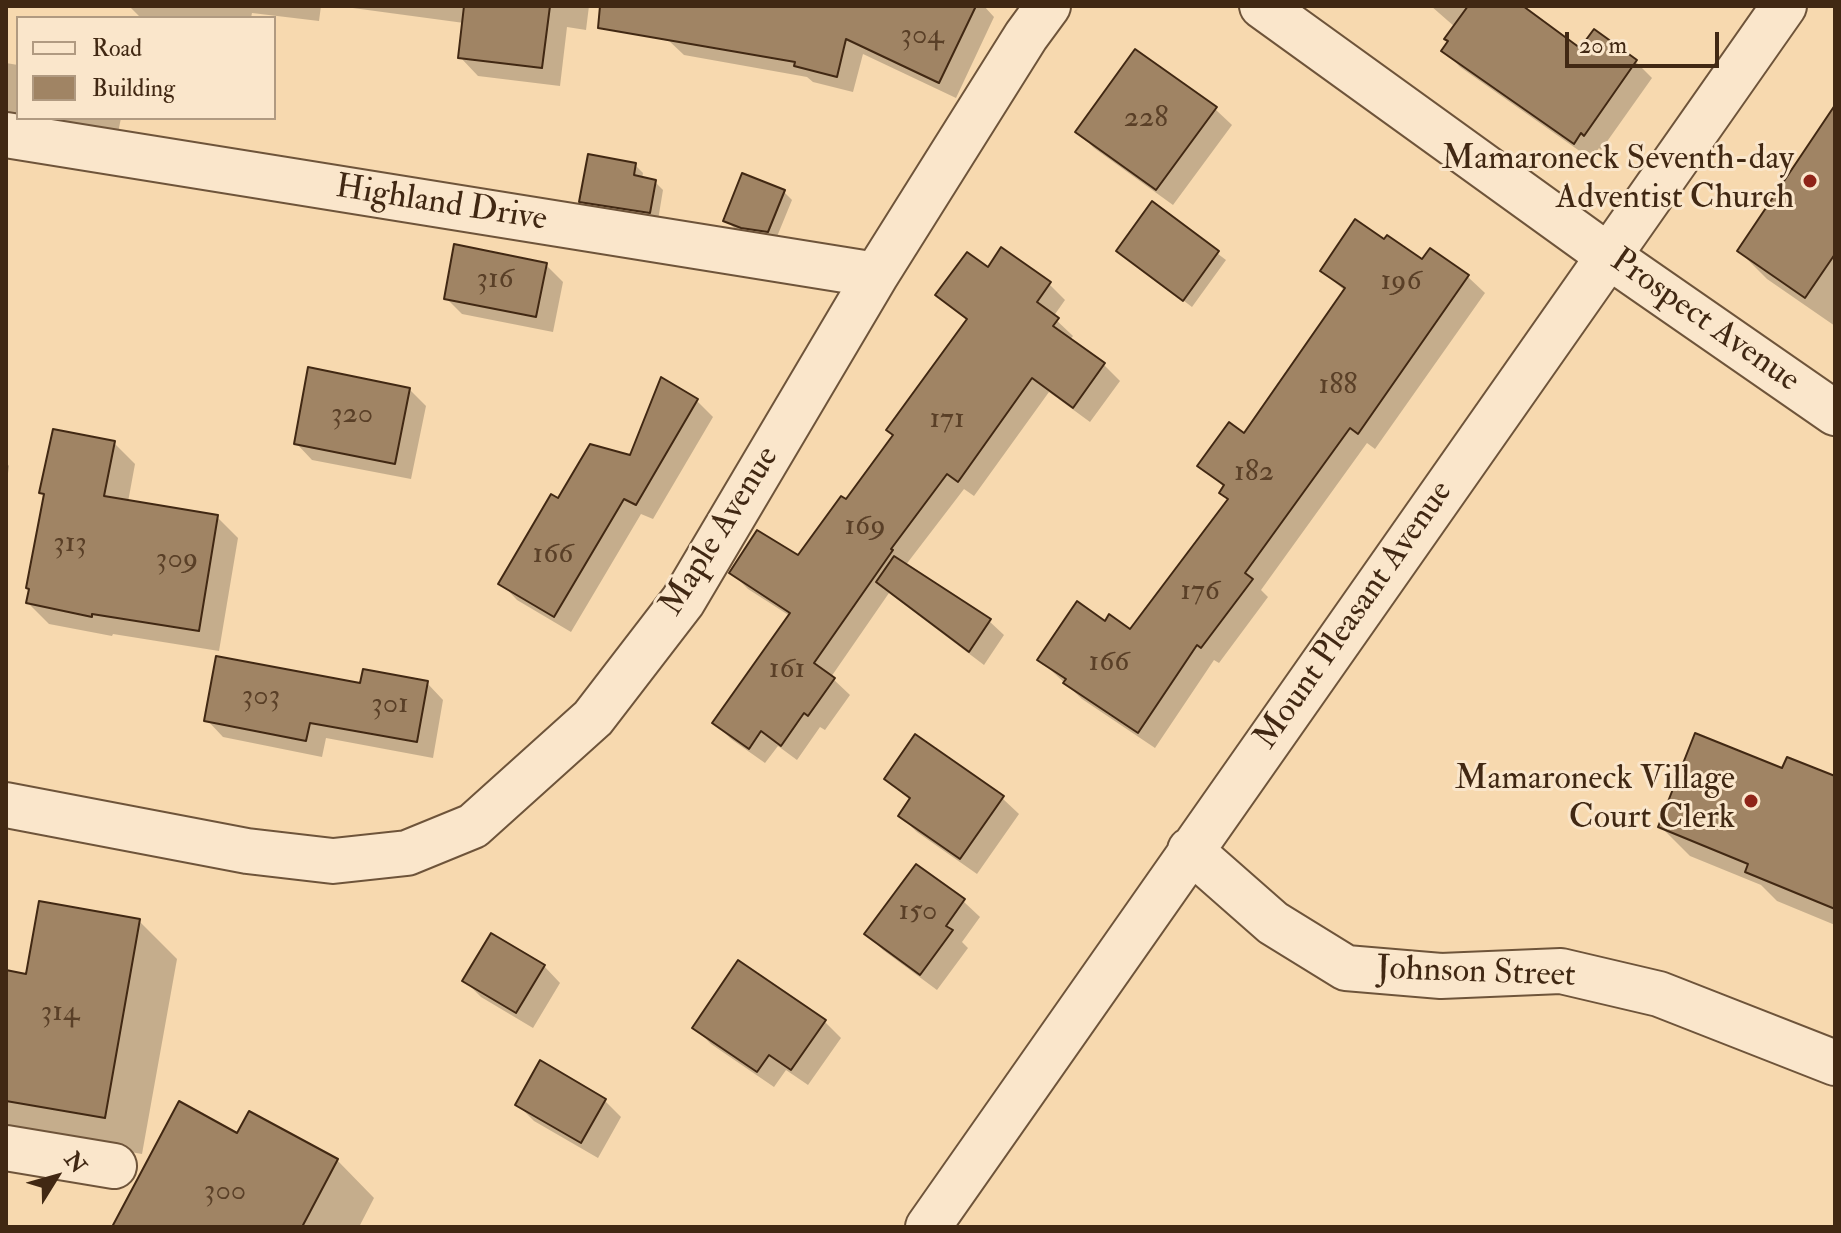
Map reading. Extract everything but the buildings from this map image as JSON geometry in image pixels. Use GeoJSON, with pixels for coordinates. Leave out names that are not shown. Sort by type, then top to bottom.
{"type":"FeatureCollection","features":[{"type":"Feature","properties":{"kind":"street","name":"Maple Avenue"},"geometry":{"type":"LineString","coordinates":[[6,805],[247,851],[333,861],[407,853],[473,826],[593,718],[683,601],[876,275],[1048,6]]}},
{"type":"Feature","properties":{"kind":"street","name":"Prospect Avenue"},"geometry":{"type":"LineString","coordinates":[[1262,6],[1607,255],[1835,413]]}},
{"type":"Feature","properties":{"kind":"street","name":"Mount Pleasant Avenue"},"geometry":{"type":"LineString","coordinates":[[928,1227],[1784,6]]}},
{"type":"Feature","properties":{"kind":"street","name":"Highland Drive"},"geometry":{"type":"LineString","coordinates":[[6,135],[876,275]]}},
{"type":"Feature","properties":{"kind":"street","name":"Johnson Street"},"geometry":{"type":"LineString","coordinates":[[1190,850],[1273,923],[1346,968],[1441,976],[1561,971],[1659,994],[1835,1063]]}},
{"type":"Feature","properties":{"kind":"street"},"geometry":{"type":"LineString","coordinates":[[6,1148],[114,1166]]}},
{"type":"Feature","properties":{"kind":"place","name":"Mamaroneck Seventh-day Adventist Church"},"geometry":{"type":"Point","coordinates":[1810,181]}},
{"type":"Feature","properties":{"kind":"place","name":"Mamaroneck Village Court Clerk"},"geometry":{"type":"Point","coordinates":[1751,801]}}]}
